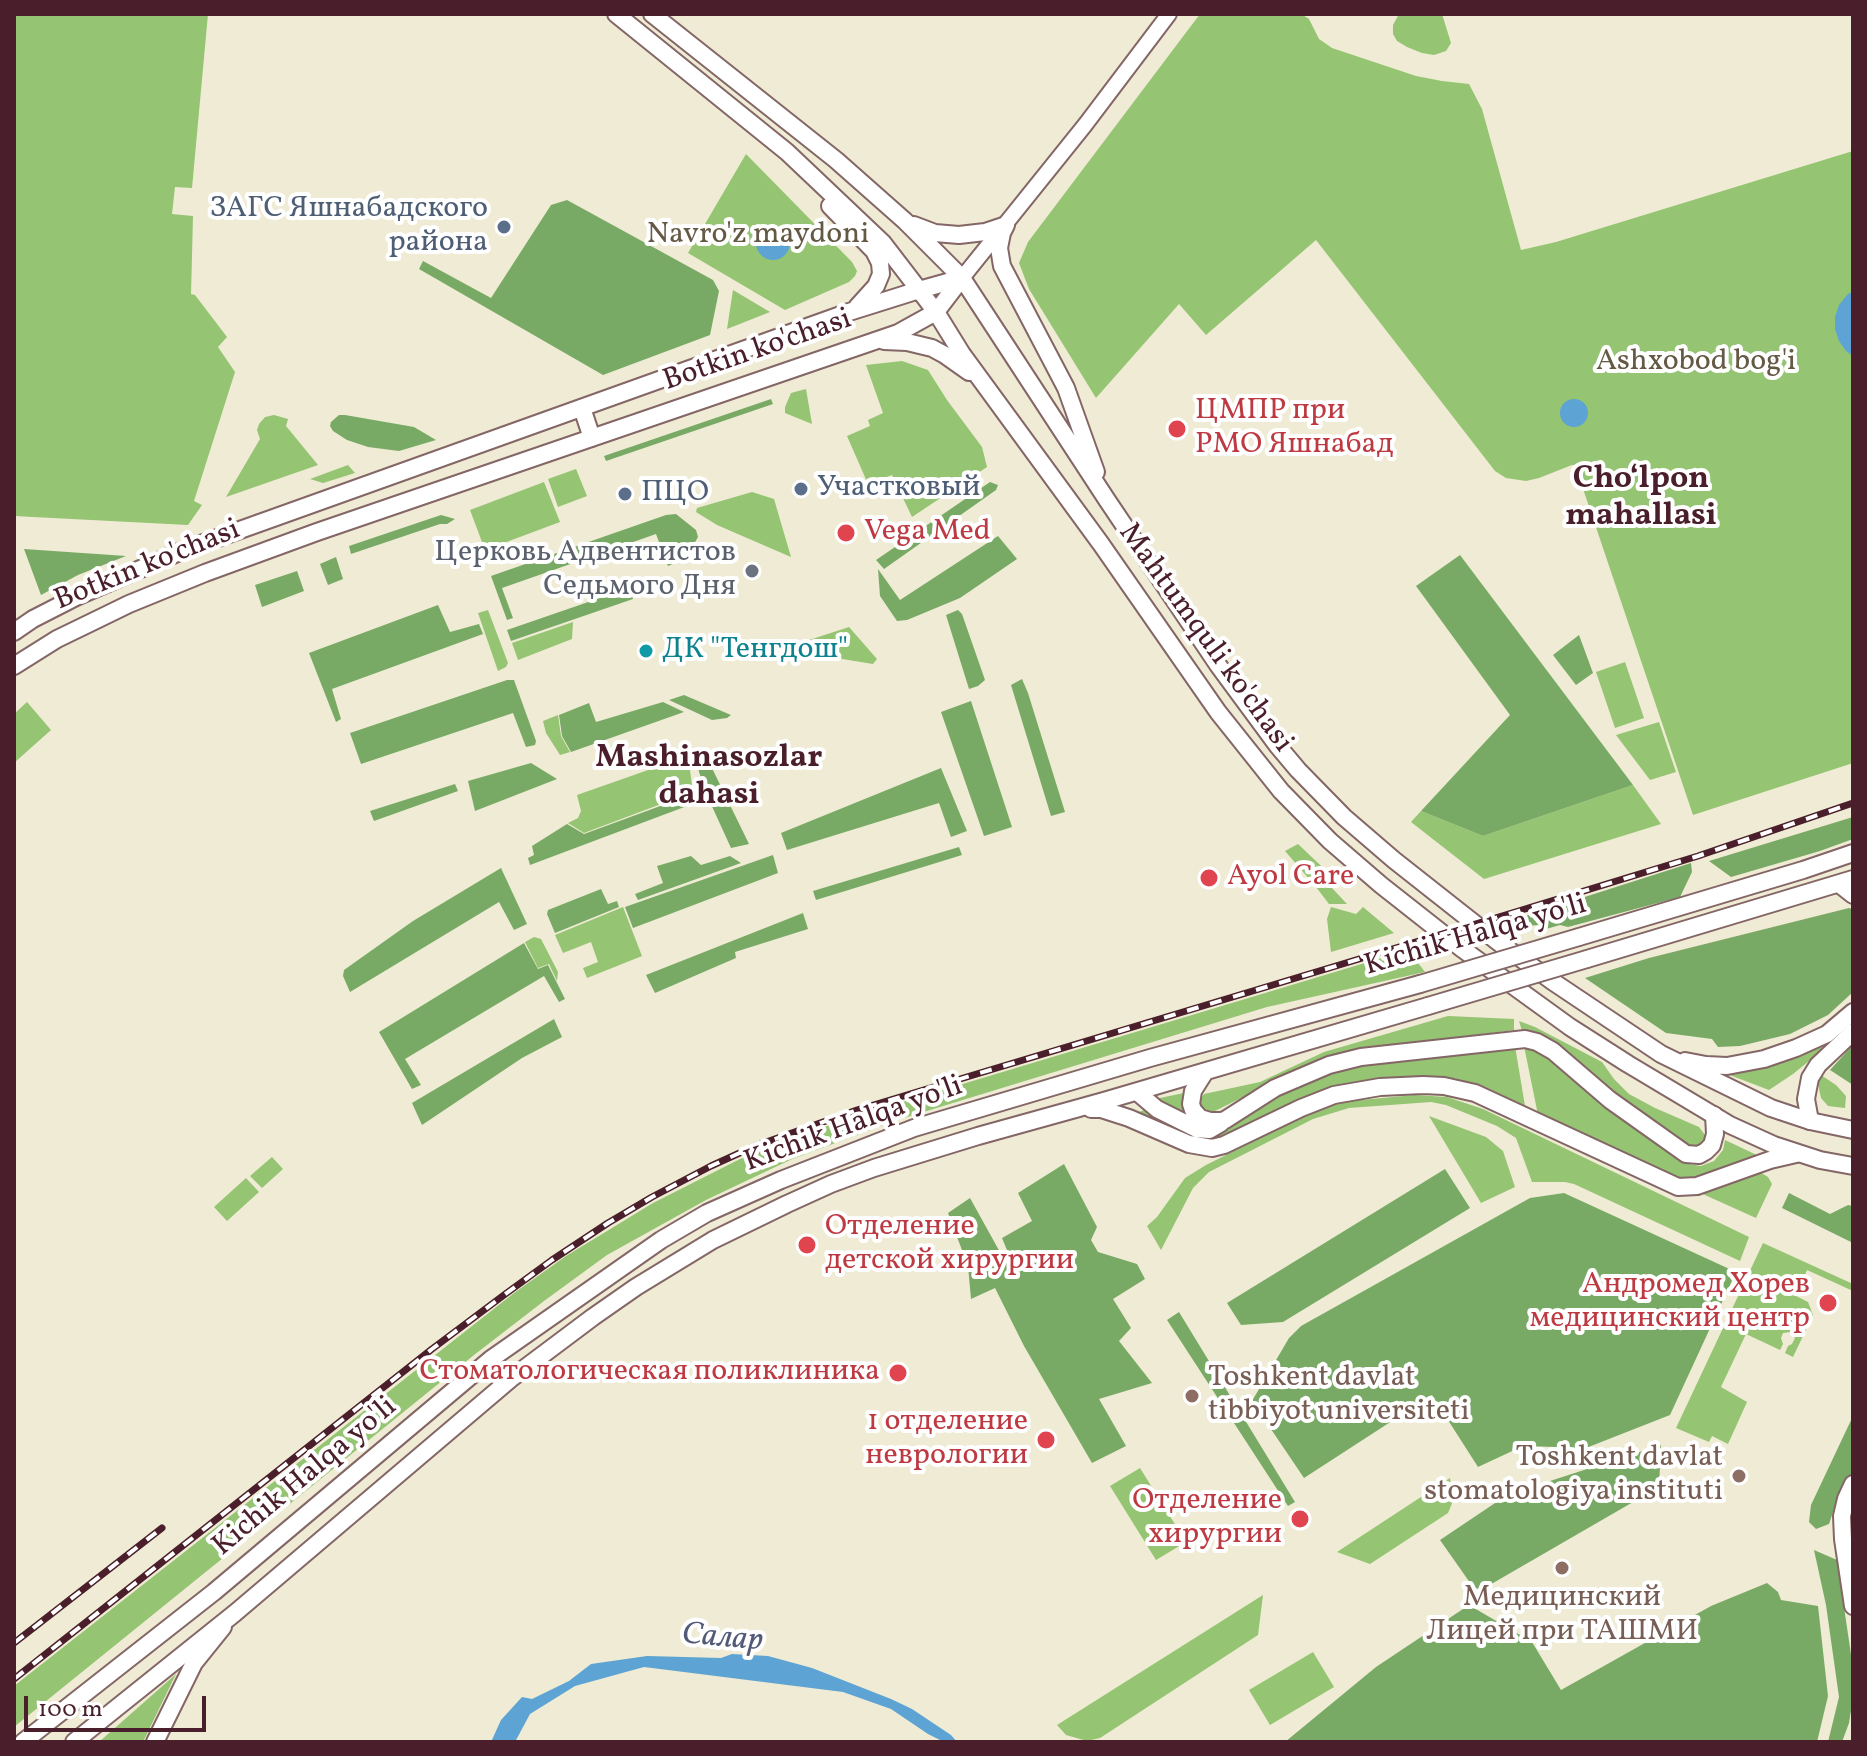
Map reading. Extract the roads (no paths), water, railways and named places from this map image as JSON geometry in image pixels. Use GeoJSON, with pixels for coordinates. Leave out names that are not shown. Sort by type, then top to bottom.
{"type":"FeatureCollection","features":[{"type":"Feature","properties":{"kind":"main road","name":"Mahtumquli ko'chasi"},"geometry":{"type":"LineString","coordinates":[[616,14],[787,152],[883,243],[936,312],[962,354],[1101,544],[1224,721],[1258,765],[1305,816],[1381,885],[1515,988],[1628,1064],[1730,1125],[1796,1154],[1853,1166]]}},
{"type":"Feature","properties":{"kind":"main road","name":"Mahtumquli ko'chasi"},"geometry":{"type":"LineString","coordinates":[[652,14],[836,160],[905,221],[962,278],[1107,500],[1254,716],[1321,794],[1394,860],[1498,942],[1661,1054],[1771,1108],[1810,1121],[1853,1130]]}},
{"type":"Feature","properties":{"kind":"main road"},"geometry":{"type":"LineString","coordinates":[[936,312],[1169,14]]}},
{"type":"Feature","properties":{"kind":"main road"},"geometry":{"type":"LineString","coordinates":[[686,69],[700,51]]}},
{"type":"Feature","properties":{"kind":"main road"},"geometry":{"type":"LineString","coordinates":[[787,152],[809,185],[879,258],[881,274],[876,286],[863,302],[849,312]]}},
{"type":"Feature","properties":{"kind":"main road"},"geometry":{"type":"LineString","coordinates":[[905,221],[947,235],[985,232],[1006,225]]}},
{"type":"Feature","properties":{"kind":"main road"},"geometry":{"type":"LineString","coordinates":[[1006,225],[999,248],[1002,266],[1066,388],[1107,500]]}},
{"type":"Feature","properties":{"kind":"main road","name":"Botkin ko'chasi"},"geometry":{"type":"LineString","coordinates":[[936,312],[898,333],[205,573],[129,604],[57,639],[45,613],[184,550],[849,312],[962,278]]}},
{"type":"Feature","properties":{"kind":"main road"},"geometry":{"type":"LineString","coordinates":[[878,340],[932,348],[954,360],[988,389]]}},
{"type":"Feature","properties":{"kind":"main road"},"geometry":{"type":"LineString","coordinates":[[582,408],[592,438]]}},
{"type":"Feature","properties":{"kind":"main road"},"geometry":{"type":"LineString","coordinates":[[14,632],[45,613]]}},
{"type":"Feature","properties":{"kind":"main road"},"geometry":{"type":"LineString","coordinates":[[14,666],[57,639]]}},
{"type":"Feature","properties":{"kind":"main road","name":"Kichik Halqa yo'li"},"geometry":{"type":"LineString","coordinates":[[23,1742],[214,1592],[491,1359],[661,1240],[707,1213],[781,1180],[914,1128],[1150,1058],[1420,984],[1853,853]]}},
{"type":"Feature","properties":{"kind":"main road"},"geometry":{"type":"LineString","coordinates":[[1831,861],[1853,895]]}},
{"type":"Feature","properties":{"kind":"main road","name":"Kichik Halqa yo'li"},"geometry":{"type":"LineString","coordinates":[[74,1742],[235,1613],[513,1377],[593,1317],[682,1258],[751,1221],[853,1175],[978,1136],[1137,1092],[1846,881]]}},
{"type":"Feature","properties":{"kind":"main road"},"geometry":{"type":"LineString","coordinates":[[1661,1054],[1706,1065],[1750,1063],[1817,1039],[1853,1012]]}},
{"type":"Feature","properties":{"kind":"main road"},"geometry":{"type":"LineString","coordinates":[[1810,1121],[1806,1099],[1810,1078],[1818,1065],[1853,1032]]}},
{"type":"Feature","properties":{"kind":"main road"},"geometry":{"type":"LineString","coordinates":[[1137,1092],[1157,1109],[1197,1129],[1209,1130],[1275,1088],[1329,1065],[1361,1057],[1519,1038],[1537,1042],[1553,1051],[1610,1100],[1686,1154],[1699,1155],[1712,1145],[1714,1115]]}},
{"type":"Feature","properties":{"kind":"main road"},"geometry":{"type":"LineString","coordinates":[[1205,1072],[1196,1082],[1191,1095],[1193,1110],[1200,1118],[1225,1120]]}},
{"type":"Feature","properties":{"kind":"main road"},"geometry":{"type":"LineString","coordinates":[[1077,1109],[1101,1109],[1189,1144],[1212,1148],[1334,1095],[1392,1086],[1444,1086],[1475,1093],[1678,1187],[1697,1186],[1796,1154]]}},
{"type":"Feature","properties":{"kind":"main road"},"geometry":{"type":"LineString","coordinates":[[1853,1484],[1842,1516],[1853,1606]]}},
{"type":"Feature","properties":{"kind":"main road"},"geometry":{"type":"LineString","coordinates":[[1853,1511],[1853,1529]]}},
{"type":"Feature","properties":{"kind":"main road"},"geometry":{"type":"LineString","coordinates":[[155,1742],[194,1663],[235,1613]]}},
{"type":"Feature","properties":{"kind":"water"},"geometry":{"type":"Polygon","coordinates":[[[773,226],[785,231],[790,243],[785,255],[773,260],[761,255],[756,243],[761,231],[773,226]]]}},
{"type":"Feature","properties":{"kind":"water"},"geometry":{"type":"Polygon","coordinates":[[[1853,291],[1853,356],[1839,341],[1835,317],[1839,305],[1853,291]]]}},
{"type":"Feature","properties":{"kind":"water"},"geometry":{"type":"Polygon","coordinates":[[[1574,399],[1584,403],[1588,413],[1584,423],[1574,427],[1564,423],[1560,413],[1564,403],[1574,399]]]}},
{"type":"Feature","properties":{"kind":"water","name":"Салар"},"geometry":{"type":"Polygon","coordinates":[[[732,1654],[768,1656],[812,1668],[912,1709],[957,1742],[944,1742],[891,1709],[843,1692],[644,1667],[575,1686],[530,1714],[515,1742],[491,1742],[501,1720],[522,1697],[532,1699],[569,1681],[591,1664],[647,1656],[721,1658],[732,1654]]]}},
{"type":"Feature","properties":{"kind":"railway"},"geometry":{"type":"LineString","coordinates":[[14,1679],[504,1295],[608,1223],[711,1166],[755,1146],[857,1110],[1698,856],[1853,803]]}},
{"type":"Feature","properties":{"kind":"railway"},"geometry":{"type":"LineString","coordinates":[[14,1643],[162,1528]]}},
{"type":"Feature","properties":{"kind":"place","name":"ЗАГС Яшнабадского района"},"geometry":{"type":"Point","coordinates":[504,227]}},
{"type":"Feature","properties":{"kind":"place","name":"ЦМПР при РМО Яшнабад"},"geometry":{"type":"Point","coordinates":[1177,429]}},
{"type":"Feature","properties":{"kind":"place","name":"Участковый"},"geometry":{"type":"Point","coordinates":[801,489]}},
{"type":"Feature","properties":{"kind":"place","name":"ПЦО"},"geometry":{"type":"Point","coordinates":[625,494]}},
{"type":"Feature","properties":{"kind":"place","name":"Vega Med"},"geometry":{"type":"Point","coordinates":[846,533]}},
{"type":"Feature","properties":{"kind":"place","name":"Церковь Адвентистов Седьмого Дня"},"geometry":{"type":"Point","coordinates":[752,571]}},
{"type":"Feature","properties":{"kind":"place","name":"ДК \"Тенгдош\""},"geometry":{"type":"Point","coordinates":[646,651]}},
{"type":"Feature","properties":{"kind":"place","name":"Ayol Care"},"geometry":{"type":"Point","coordinates":[1209,878]}},
{"type":"Feature","properties":{"kind":"place","name":"Отделение детской хирургии"},"geometry":{"type":"Point","coordinates":[807,1245]}},
{"type":"Feature","properties":{"kind":"place","name":"Андромед Хорев медицинский центр"},"geometry":{"type":"Point","coordinates":[1828,1303]}},
{"type":"Feature","properties":{"kind":"place","name":"Стоматологическая поликлиника"},"geometry":{"type":"Point","coordinates":[898,1373]}},
{"type":"Feature","properties":{"kind":"place","name":"Toshkent davlat tibbiyot universiteti"},"geometry":{"type":"Point","coordinates":[1192,1396]}},
{"type":"Feature","properties":{"kind":"place","name":"1 отделение неврологии"},"geometry":{"type":"Point","coordinates":[1046,1440]}},
{"type":"Feature","properties":{"kind":"place","name":"Toshkent davlat stomatologiya instituti"},"geometry":{"type":"Point","coordinates":[1739,1476]}},
{"type":"Feature","properties":{"kind":"place","name":"Отделение хирургии"},"geometry":{"type":"Point","coordinates":[1300,1519]}},
{"type":"Feature","properties":{"kind":"place","name":"Медицинский Лицей при ТАШМИ"},"geometry":{"type":"Point","coordinates":[1562,1568]}},
{"type":"Feature","properties":{"kind":"district","name":"Choʻlpon mahallasi"},"geometry":{"type":"Point","coordinates":[1641,500]}},
{"type":"Feature","properties":{"kind":"district","name":"Mashinasozlar dahasi"},"geometry":{"type":"Point","coordinates":[709,778]}},
{"type":"Feature","properties":{"kind":"park label","name":"Navro'z maydoni"},"geometry":{"type":"Point","coordinates":[758,236]}},
{"type":"Feature","properties":{"kind":"park label","name":"Ashxobod bog'i"},"geometry":{"type":"Point","coordinates":[1696,363]}}]}
